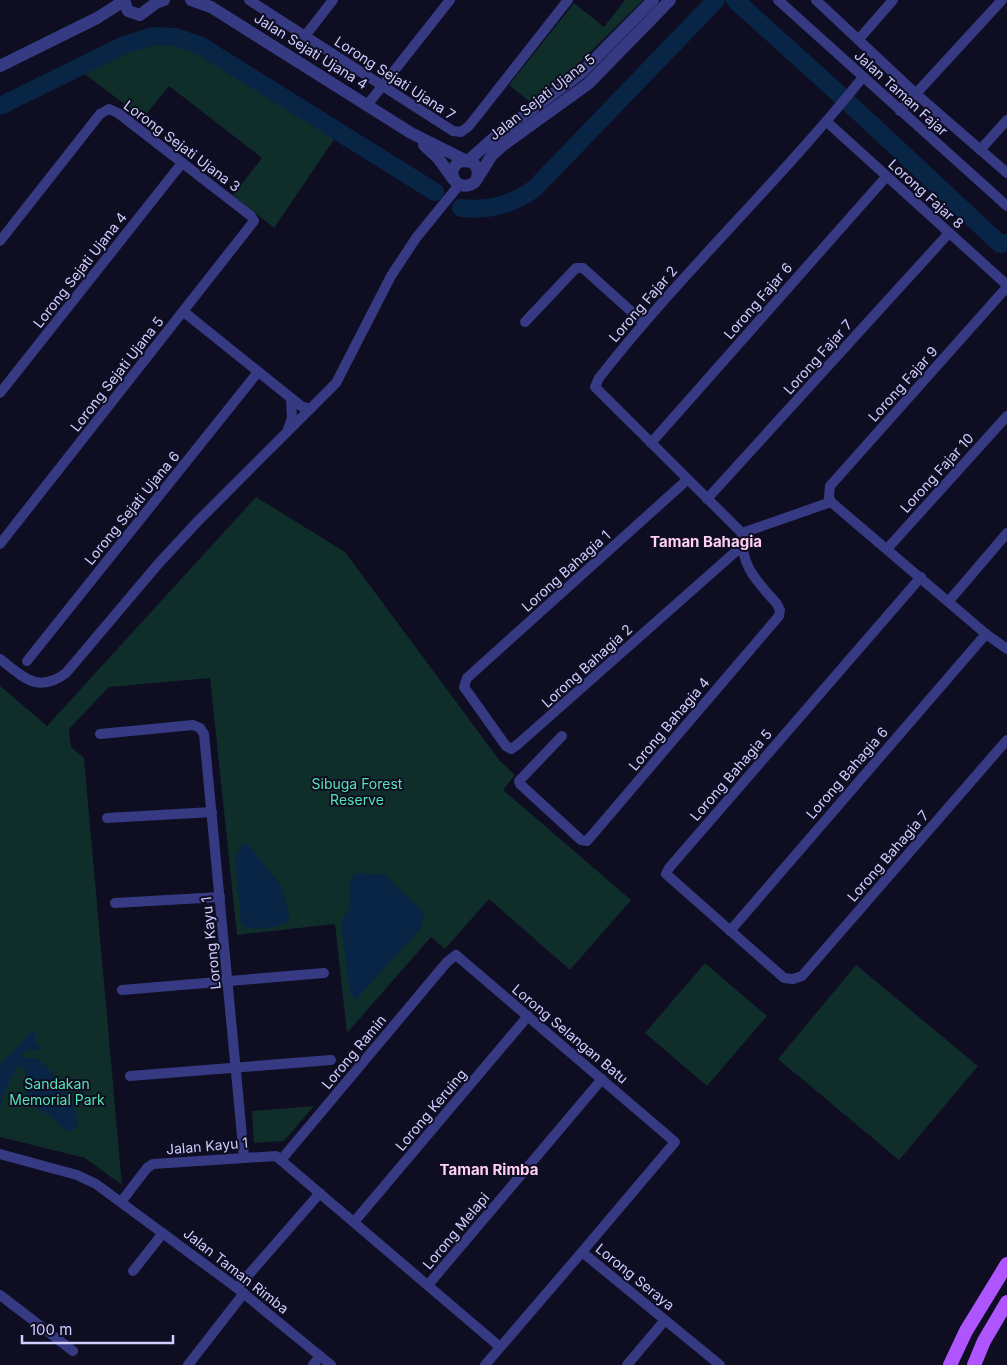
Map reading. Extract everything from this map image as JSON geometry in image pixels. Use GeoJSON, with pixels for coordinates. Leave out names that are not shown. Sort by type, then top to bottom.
{"type":"FeatureCollection","features":[{"type":"Feature","properties":{"kind":"main road"},"geometry":{"type":"LineString","coordinates":[[950,1365],[980,1306],[1007,1264]]}},
{"type":"Feature","properties":{"kind":"main road"},"geometry":{"type":"LineString","coordinates":[[974,1365],[1004,1308]]}},
{"type":"Feature","properties":{"kind":"street"},"geometry":{"type":"LineString","coordinates":[[0,66],[125,4],[140,15],[151,4],[164,0]]}},
{"type":"Feature","properties":{"kind":"street","name":"Jalan Sejati Ujana 4"},"geometry":{"type":"LineString","coordinates":[[192,0],[211,7],[368,104],[411,133],[467,160]]}},
{"type":"Feature","properties":{"kind":"street","name":"Lorong Sejati Ujana 7"},"geometry":{"type":"LineString","coordinates":[[249,0],[453,131],[461,132],[469,126],[568,0]]}},
{"type":"Feature","properties":{"kind":"street"},"geometry":{"type":"LineString","coordinates":[[304,36],[333,0]]}},
{"type":"Feature","properties":{"kind":"street"},"geometry":{"type":"LineString","coordinates":[[368,104],[450,0]]}},
{"type":"Feature","properties":{"kind":"street","name":"Jalan Sejati Ujana 5"},"geometry":{"type":"LineString","coordinates":[[467,160],[496,136],[580,74],[653,0]]}},
{"type":"Feature","properties":{"kind":"street","name":"Jalan Sejati Ujana 5"},"geometry":{"type":"LineString","coordinates":[[477,178],[492,155],[588,84],[670,0]]}},
{"type":"Feature","properties":{"kind":"street","name":"Jalan Taman Fajar"},"geometry":{"type":"LineString","coordinates":[[778,0],[1007,206]]}},
{"type":"Feature","properties":{"kind":"street"},"geometry":{"type":"LineString","coordinates":[[816,0],[915,93],[1007,173]]}},
{"type":"Feature","properties":{"kind":"street"},"geometry":{"type":"LineString","coordinates":[[859,39],[893,0]]}},
{"type":"Feature","properties":{"kind":"street"},"geometry":{"type":"LineString","coordinates":[[900,110],[1002,0]]}},
{"type":"Feature","properties":{"kind":"street","name":"Lorong Fajar 2"},"geometry":{"type":"LineString","coordinates":[[742,533],[595,387],[599,378],[643,322],[827,122],[863,78]]}},
{"type":"Feature","properties":{"kind":"street","name":"Lorong Sejati Ujana 3"},"geometry":{"type":"LineString","coordinates":[[0,242],[104,111],[109,109],[118,113],[251,216],[254,221]]}},
{"type":"Feature","properties":{"kind":"street"},"geometry":{"type":"LineString","coordinates":[[980,150],[1007,120]]}},
{"type":"Feature","properties":{"kind":"street","name":"Lorong Fajar 8"},"geometry":{"type":"LineString","coordinates":[[827,122],[1007,286]]}},
{"type":"Feature","properties":{"kind":"street","name":"Jalan Sejati Ujana 4"},"geometry":{"type":"LineString","coordinates":[[411,133],[438,158],[456,182]]}},
{"type":"Feature","properties":{"kind":"street"},"geometry":{"type":"LineString","coordinates":[[0,659],[33,682],[53,682],[66,673],[166,556],[228,490],[325,394],[343,370],[391,276],[456,182],[454,166],[467,160],[476,166],[477,178],[472,184],[456,182]]}},
{"type":"Feature","properties":{"kind":"street","name":"Lorong Sejati Ujana 4"},"geometry":{"type":"LineString","coordinates":[[0,394],[182,163]]}},
{"type":"Feature","properties":{"kind":"street","name":"Lorong Fajar 6"},"geometry":{"type":"LineString","coordinates":[[652,443],[886,177]]}},
{"type":"Feature","properties":{"kind":"street","name":"Lorong Sejati Ujana 5"},"geometry":{"type":"LineString","coordinates":[[0,544],[254,221]]}},
{"type":"Feature","properties":{"kind":"street","name":"Lorong Fajar 7"},"geometry":{"type":"LineString","coordinates":[[707,499],[949,233]]}},
{"type":"Feature","properties":{"kind":"street"},"geometry":{"type":"LineString","coordinates":[[525,322],[576,268],[583,268],[643,322]]}},
{"type":"Feature","properties":{"kind":"street","name":"Lorong Fajar 9"},"geometry":{"type":"LineString","coordinates":[[831,502],[829,497],[830,486],[1007,286]]}},
{"type":"Feature","properties":{"kind":"street"},"geometry":{"type":"LineString","coordinates":[[184,312],[291,399],[301,406],[310,409]]}},
{"type":"Feature","properties":{"kind":"street","name":"Lorong Sejati Ujana 6"},"geometry":{"type":"LineString","coordinates":[[28,661],[258,372]]}},
{"type":"Feature","properties":{"kind":"street"},"geometry":{"type":"LineString","coordinates":[[291,399],[304,401],[325,394]]}},
{"type":"Feature","properties":{"kind":"street"},"geometry":{"type":"LineString","coordinates":[[287,432],[292,418],[291,399]]}},
{"type":"Feature","properties":{"kind":"street","name":"Lorong Fajar 10"},"geometry":{"type":"LineString","coordinates":[[887,549],[1007,416]]}},
{"type":"Feature","properties":{"kind":"street","name":"Lorong Bahagia 1"},"geometry":{"type":"LineString","coordinates":[[464,682],[687,480]]}},
{"type":"Feature","properties":{"kind":"street"},"geometry":{"type":"LineString","coordinates":[[742,546],[742,533],[831,502],[986,634],[1007,649]]}},
{"type":"Feature","properties":{"kind":"street"},"geometry":{"type":"LineString","coordinates":[[949,601],[1007,533]]}},
{"type":"Feature","properties":{"kind":"street","name":"Lorong Bahagia 2"},"geometry":{"type":"LineString","coordinates":[[464,682],[469,694],[506,746],[511,749],[518,746],[742,546]]}},
{"type":"Feature","properties":{"kind":"street","name":"Lorong Bahagia 4"},"geometry":{"type":"LineString","coordinates":[[562,736],[519,781],[581,840],[587,841],[592,838],[779,616],[780,610],[777,604],[748,570],[742,546]]}},
{"type":"Feature","properties":{"kind":"street","name":"Lorong Bahagia 5"},"geometry":{"type":"LineString","coordinates":[[784,978],[670,878],[667,870],[921,577]]}},
{"type":"Feature","properties":{"kind":"street","name":"Lorong Bahagia 6"},"geometry":{"type":"LineString","coordinates":[[730,931],[986,634]]}},
{"type":"Feature","properties":{"kind":"street","name":"Lorong Kayu 1"},"geometry":{"type":"LineString","coordinates":[[100,734],[193,725],[200,728],[204,734],[229,981],[244,1157]]}},
{"type":"Feature","properties":{"kind":"street","name":"Lorong Bahagia 7"},"geometry":{"type":"LineString","coordinates":[[784,978],[792,979],[802,976],[1007,740]]}},
{"type":"Feature","properties":{"kind":"street"},"geometry":{"type":"LineString","coordinates":[[107,818],[212,812]]}},
{"type":"Feature","properties":{"kind":"street"},"geometry":{"type":"LineString","coordinates":[[115,903],[220,897]]}},
{"type":"Feature","properties":{"kind":"street","name":"Lorong Selangan Batu"},"geometry":{"type":"LineString","coordinates":[[447,962],[456,955],[675,1142],[582,1252]]}},
{"type":"Feature","properties":{"kind":"street","name":"Lorong Ramin"},"geometry":{"type":"LineString","coordinates":[[281,1160],[447,962]]}},
{"type":"Feature","properties":{"kind":"street"},"geometry":{"type":"LineString","coordinates":[[122,990],[324,974]]}},
{"type":"Feature","properties":{"kind":"street","name":"Lorong Keruing"},"geometry":{"type":"LineString","coordinates":[[354,1222],[528,1016]]}},
{"type":"Feature","properties":{"kind":"street"},"geometry":{"type":"LineString","coordinates":[[130,1076],[331,1060]]}},
{"type":"Feature","properties":{"kind":"street","name":"Lorong Melapi"},"geometry":{"type":"LineString","coordinates":[[428,1285],[602,1079]]}},
{"type":"Feature","properties":{"kind":"street","name":"Jalan Taman Rimba"},"geometry":{"type":"LineString","coordinates":[[0,1154],[84,1178],[121,1202],[241,1290],[331,1365]]}},
{"type":"Feature","properties":{"kind":"street","name":"Jalan Kayu 1"},"geometry":{"type":"LineString","coordinates":[[121,1202],[147,1168],[153,1164],[271,1155],[281,1160]]}},
{"type":"Feature","properties":{"kind":"street","name":"Lorong Melapi"},"geometry":{"type":"LineString","coordinates":[[281,1160],[500,1347]]}},
{"type":"Feature","properties":{"kind":"street"},"geometry":{"type":"LineString","coordinates":[[188,1365],[241,1290],[320,1193]]}},
{"type":"Feature","properties":{"kind":"street"},"geometry":{"type":"LineString","coordinates":[[133,1271],[163,1233]]}},
{"type":"Feature","properties":{"kind":"street","name":"Lorong Seraya"},"geometry":{"type":"LineString","coordinates":[[485,1365],[582,1252],[720,1365]]}},
{"type":"Feature","properties":{"kind":"street"},"geometry":{"type":"LineString","coordinates":[[0,1294],[73,1351]]}},
{"type":"Feature","properties":{"kind":"street"},"geometry":{"type":"LineString","coordinates":[[627,1365],[665,1320]]}},
{"type":"Feature","properties":{"kind":"street"},"geometry":{"type":"LineString","coordinates":[[313,1365],[320,1356]]}},
{"type":"Feature","properties":{"kind":"green space"},"geometry":{"type":"Polygon","coordinates":[[[625,0],[643,0],[569,73],[529,101],[509,85],[574,3],[604,27],[625,0]]]}},
{"type":"Feature","properties":{"kind":"green space"},"geometry":{"type":"Polygon","coordinates":[[[167,43],[201,51],[335,138],[274,228],[233,195],[262,158],[169,86],[143,118],[82,72],[134,48],[167,43]]]}},
{"type":"Feature","properties":{"kind":"green space","name":"Sibuga Forest Reserve"},"geometry":{"type":"Polygon","coordinates":[[[256,497],[345,552],[500,761],[515,775],[503,790],[631,900],[570,970],[489,899],[445,949],[431,937],[347,1033],[335,924],[237,935],[210,678],[109,687],[69,729],[71,747],[84,758],[122,1185],[85,1158],[0,1137],[0,686],[47,726],[256,497]]]}},
{"type":"Feature","properties":{"kind":"green space"},"geometry":{"type":"Polygon","coordinates":[[[705,963],[767,1016],[707,1086],[645,1033],[705,963]]]}},
{"type":"Feature","properties":{"kind":"green space"},"geometry":{"type":"Polygon","coordinates":[[[856,965],[978,1066],[899,1160],[778,1059],[856,965]]]}},
{"type":"Feature","properties":{"kind":"green space"},"geometry":{"type":"Polygon","coordinates":[[[314,1106],[284,1141],[254,1143],[252,1111],[314,1106]]]}},
{"type":"Feature","properties":{"kind":"water"},"geometry":{"type":"Polygon","coordinates":[[[245,843],[250,846],[282,887],[290,919],[281,925],[259,929],[241,925],[235,858],[241,846],[245,843]]]}},
{"type":"Feature","properties":{"kind":"water"},"geometry":{"type":"Polygon","coordinates":[[[355,873],[387,875],[397,888],[421,909],[425,917],[421,928],[356,1000],[350,994],[341,922],[349,908],[350,881],[355,873]]]}},
{"type":"Feature","properties":{"kind":"water"},"geometry":{"type":"Polygon","coordinates":[[[31,1032],[35,1033],[35,1041],[41,1050],[29,1049],[22,1053],[22,1057],[39,1059],[70,1098],[77,1117],[78,1126],[72,1131],[63,1128],[53,1118],[33,1104],[27,1095],[25,1070],[20,1066],[17,1066],[2,1098],[0,1110],[0,1065],[31,1032]]]}},
{"type":"Feature","properties":{"kind":"waterway"},"geometry":{"type":"LineString","coordinates":[[461,208],[481,209],[499,206],[526,195],[534,189],[716,0]]}},
{"type":"Feature","properties":{"kind":"waterway"},"geometry":{"type":"LineString","coordinates":[[735,0],[839,94]]}},
{"type":"Feature","properties":{"kind":"waterway"},"geometry":{"type":"LineString","coordinates":[[0,106],[124,45],[153,36],[176,37],[201,46],[435,192]]}},
{"type":"Feature","properties":{"kind":"waterway"},"geometry":{"type":"LineString","coordinates":[[851,105],[1000,244],[1007,243]]}},
{"type":"Feature","properties":{"kind":"district","name":"Taman Bahagia"},"geometry":{"type":"Point","coordinates":[706,542]}},
{"type":"Feature","properties":{"kind":"district","name":"Taman Rimba"},"geometry":{"type":"Point","coordinates":[489,1170]}},
{"type":"Feature","properties":{"kind":"park label","name":"Sandakan Memorial Park"},"geometry":{"type":"Point","coordinates":[57,1092]}}]}
